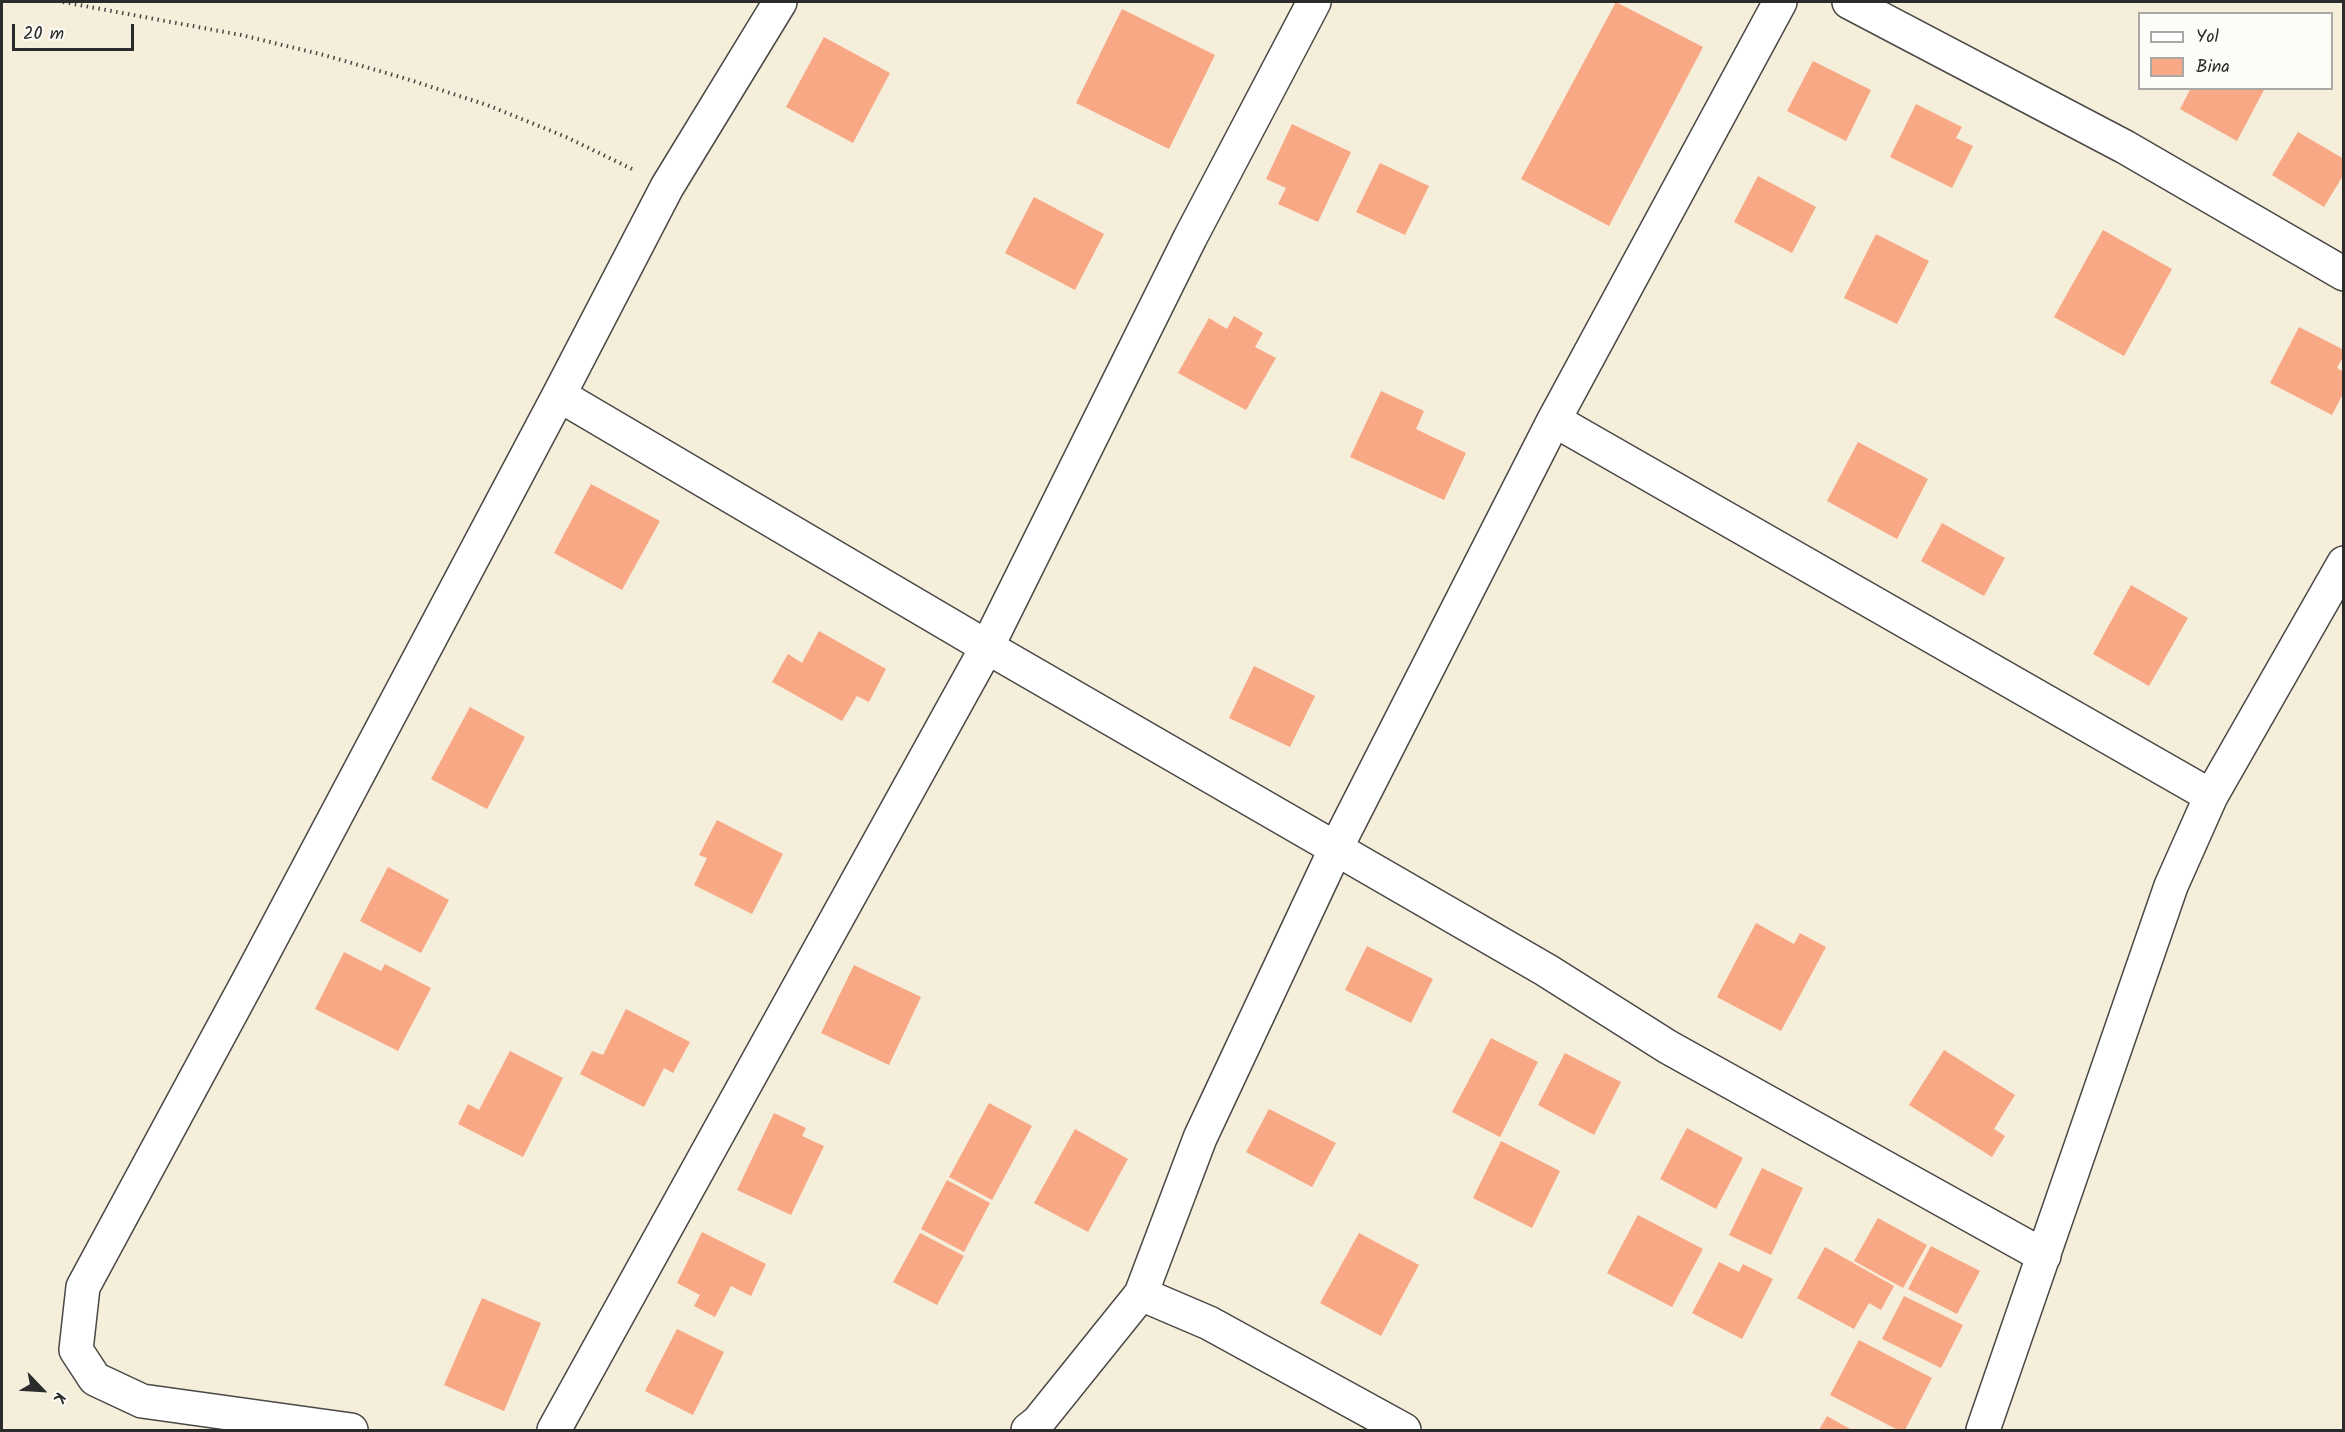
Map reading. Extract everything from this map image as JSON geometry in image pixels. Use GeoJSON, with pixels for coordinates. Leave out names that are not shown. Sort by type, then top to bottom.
{"type":"FeatureCollection","features":[{"type":"Feature","properties":{"kind":"street"},"geometry":{"type":"LineString","coordinates":[[351,1431],[142,1401],[95,1379],[75,1350],[82,1287],[251,976],[667,187],[780,2]]}},
{"type":"Feature","properties":{"kind":"street"},"geometry":{"type":"LineString","coordinates":[[554,1431],[987,647],[1190,238],[1314,2]]}},
{"type":"Feature","properties":{"kind":"street"},"geometry":{"type":"LineString","coordinates":[[1028,1431],[1038,1422],[1141,1294],[1200,1138],[1336,848],[1554,420],[1780,2]]}},
{"type":"Feature","properties":{"kind":"street"},"geometry":{"type":"LineString","coordinates":[[1849,2],[2125,147],[2343,274]]}},
{"type":"Feature","properties":{"kind":"street"},"geometry":{"type":"LineString","coordinates":[[559,395],[987,647],[1546,970],[1668,1047],[2044,1256]]}},
{"type":"Feature","properties":{"kind":"street"},"geometry":{"type":"LineString","coordinates":[[1554,420],[2211,795]]}},
{"type":"Feature","properties":{"kind":"street"},"geometry":{"type":"LineString","coordinates":[[1983,1431],[2171,886],[2211,795],[2343,563]]}},
{"type":"Feature","properties":{"kind":"street"},"geometry":{"type":"LineString","coordinates":[[1141,1294],[1209,1323],[1404,1431]]}},
{"type":"Feature","properties":{"kind":"path"},"geometry":{"type":"LineString","coordinates":[[63,2],[241,35],[324,55],[407,79],[487,105],[566,137],[667,187]]}},
{"type":"Feature","properties":{"kind":"building"},"geometry":{"type":"Polygon","coordinates":[[[1616,2],[1703,47],[1609,226],[1521,179],[1616,2]]]}},
{"type":"Feature","properties":{"kind":"building"},"geometry":{"type":"Polygon","coordinates":[[[1122,9],[1215,55],[1169,149],[1076,103],[1122,9]]]}},
{"type":"Feature","properties":{"kind":"building"},"geometry":{"type":"Polygon","coordinates":[[[824,37],[890,73],[853,143],[786,107],[824,37]]]}},
{"type":"Feature","properties":{"kind":"building"},"geometry":{"type":"Polygon","coordinates":[[[1813,61],[1871,90],[1846,141],[1787,111],[1813,61]]]}},
{"type":"Feature","properties":{"kind":"building"},"geometry":{"type":"Polygon","coordinates":[[[2190,90],[2264,90],[2237,141],[2180,109],[2190,90]]]}},
{"type":"Feature","properties":{"kind":"building"},"geometry":{"type":"Polygon","coordinates":[[[1916,104],[1962,127],[1956,138],[1973,146],[1952,188],[1890,157],[1916,104]]]}},
{"type":"Feature","properties":{"kind":"building"},"geometry":{"type":"Polygon","coordinates":[[[1292,124],[1351,152],[1318,222],[1278,204],[1286,188],[1266,179],[1292,124]]]}},
{"type":"Feature","properties":{"kind":"building"},"geometry":{"type":"Polygon","coordinates":[[[2298,132],[2344,159],[2344,174],[2324,207],[2272,175],[2298,132]]]}},
{"type":"Feature","properties":{"kind":"building"},"geometry":{"type":"Polygon","coordinates":[[[1380,163],[1429,186],[1405,235],[1356,212],[1380,163]]]}},
{"type":"Feature","properties":{"kind":"building"},"geometry":{"type":"Polygon","coordinates":[[[1758,176],[1816,207],[1792,253],[1734,222],[1758,176]]]}},
{"type":"Feature","properties":{"kind":"building"},"geometry":{"type":"Polygon","coordinates":[[[1034,197],[1104,234],[1075,290],[1005,253],[1034,197]]]}},
{"type":"Feature","properties":{"kind":"building"},"geometry":{"type":"Polygon","coordinates":[[[2103,230],[2172,269],[2124,356],[2054,317],[2103,230]]]}},
{"type":"Feature","properties":{"kind":"building"},"geometry":{"type":"Polygon","coordinates":[[[1876,234],[1929,261],[1897,324],[1844,298],[1876,234]]]}},
{"type":"Feature","properties":{"kind":"building"},"geometry":{"type":"Polygon","coordinates":[[[1234,316],[1263,333],[1255,347],[1276,358],[1246,410],[1178,373],[1209,318],[1227,329],[1234,316]]]}},
{"type":"Feature","properties":{"kind":"building"},"geometry":{"type":"Polygon","coordinates":[[[2299,327],[2344,350],[2344,355],[2337,368],[2344,372],[2344,392],[2332,415],[2270,383],[2299,327]]]}},
{"type":"Feature","properties":{"kind":"building"},"geometry":{"type":"Polygon","coordinates":[[[1381,391],[1424,411],[1416,429],[1466,453],[1444,500],[1350,457],[1381,391]]]}},
{"type":"Feature","properties":{"kind":"building"},"geometry":{"type":"Polygon","coordinates":[[[1858,442],[1928,479],[1897,539],[1827,501],[1858,442]]]}},
{"type":"Feature","properties":{"kind":"building"},"geometry":{"type":"Polygon","coordinates":[[[591,484],[660,521],[622,590],[554,553],[591,484]]]}},
{"type":"Feature","properties":{"kind":"building"},"geometry":{"type":"Polygon","coordinates":[[[1942,523],[2005,558],[1984,596],[1921,561],[1942,523]]]}},
{"type":"Feature","properties":{"kind":"building"},"geometry":{"type":"Polygon","coordinates":[[[2131,585],[2188,618],[2149,686],[2093,654],[2131,585]]]}},
{"type":"Feature","properties":{"kind":"building"},"geometry":{"type":"Polygon","coordinates":[[[819,631],[886,669],[869,702],[857,696],[842,721],[772,682],[788,654],[802,663],[819,631]]]}},
{"type":"Feature","properties":{"kind":"building"},"geometry":{"type":"Polygon","coordinates":[[[1254,666],[1315,696],[1290,747],[1229,718],[1254,666]]]}},
{"type":"Feature","properties":{"kind":"building"},"geometry":{"type":"Polygon","coordinates":[[[470,707],[525,737],[487,809],[431,779],[470,707]]]}},
{"type":"Feature","properties":{"kind":"building"},"geometry":{"type":"Polygon","coordinates":[[[717,820],[783,854],[752,914],[694,885],[707,858],[699,855],[717,820]]]}},
{"type":"Feature","properties":{"kind":"building"},"geometry":{"type":"Polygon","coordinates":[[[388,867],[449,900],[421,953],[360,921],[388,867]]]}},
{"type":"Feature","properties":{"kind":"building"},"geometry":{"type":"Polygon","coordinates":[[[1756,923],[1794,944],[1800,933],[1826,947],[1781,1031],[1717,997],[1756,923]]]}},
{"type":"Feature","properties":{"kind":"building"},"geometry":{"type":"Polygon","coordinates":[[[1367,946],[1433,979],[1411,1023],[1345,990],[1367,946]]]}},
{"type":"Feature","properties":{"kind":"building"},"geometry":{"type":"Polygon","coordinates":[[[344,952],[381,971],[385,964],[431,988],[398,1051],[315,1009],[344,952]]]}},
{"type":"Feature","properties":{"kind":"building"},"geometry":{"type":"Polygon","coordinates":[[[854,965],[921,997],[889,1065],[821,1033],[854,965]]]}},
{"type":"Feature","properties":{"kind":"building"},"geometry":{"type":"Polygon","coordinates":[[[626,1009],[690,1042],[673,1073],[664,1068],[644,1107],[580,1074],[592,1051],[603,1055],[626,1009]]]}},
{"type":"Feature","properties":{"kind":"building"},"geometry":{"type":"Polygon","coordinates":[[[1491,1038],[1538,1062],[1500,1137],[1452,1112],[1491,1038]]]}},
{"type":"Feature","properties":{"kind":"building"},"geometry":{"type":"Polygon","coordinates":[[[1944,1050],[2015,1095],[1994,1129],[2005,1136],[1992,1157],[1909,1105],[1944,1050]]]}},
{"type":"Feature","properties":{"kind":"building"},"geometry":{"type":"Polygon","coordinates":[[[510,1051],[563,1078],[523,1157],[458,1124],[468,1104],[479,1110],[510,1051]]]}},
{"type":"Feature","properties":{"kind":"building"},"geometry":{"type":"Polygon","coordinates":[[[1565,1053],[1621,1082],[1594,1135],[1538,1105],[1565,1053]]]}},
{"type":"Feature","properties":{"kind":"building"},"geometry":{"type":"Polygon","coordinates":[[[989,1103],[1032,1126],[992,1200],[949,1177],[989,1103]]]}},
{"type":"Feature","properties":{"kind":"building"},"geometry":{"type":"Polygon","coordinates":[[[1269,1109],[1336,1143],[1312,1187],[1246,1152],[1269,1109]]]}},
{"type":"Feature","properties":{"kind":"building"},"geometry":{"type":"Polygon","coordinates":[[[774,1113],[806,1128],[802,1136],[824,1146],[791,1215],[737,1190],[774,1113]]]}},
{"type":"Feature","properties":{"kind":"building"},"geometry":{"type":"Polygon","coordinates":[[[1687,1128],[1743,1158],[1716,1209],[1660,1179],[1687,1128]]]}},
{"type":"Feature","properties":{"kind":"building"},"geometry":{"type":"Polygon","coordinates":[[[1075,1129],[1128,1159],[1088,1232],[1034,1203],[1075,1129]]]}},
{"type":"Feature","properties":{"kind":"building"},"geometry":{"type":"Polygon","coordinates":[[[1501,1141],[1560,1171],[1532,1228],[1473,1198],[1501,1141]]]}},
{"type":"Feature","properties":{"kind":"building"},"geometry":{"type":"Polygon","coordinates":[[[1762,1168],[1803,1188],[1771,1255],[1729,1235],[1762,1168]]]}},
{"type":"Feature","properties":{"kind":"building"},"geometry":{"type":"Polygon","coordinates":[[[947,1180],[990,1203],[964,1252],[921,1229],[947,1180]]]}},
{"type":"Feature","properties":{"kind":"building"},"geometry":{"type":"Polygon","coordinates":[[[1638,1215],[1703,1249],[1672,1307],[1607,1273],[1638,1215]]]}},
{"type":"Feature","properties":{"kind":"building"},"geometry":{"type":"Polygon","coordinates":[[[1878,1218],[1927,1245],[1903,1288],[1854,1261],[1878,1218]]]}},
{"type":"Feature","properties":{"kind":"building"},"geometry":{"type":"Polygon","coordinates":[[[702,1232],[766,1264],[751,1296],[731,1286],[715,1317],[694,1306],[700,1295],[677,1283],[702,1232]]]}},
{"type":"Feature","properties":{"kind":"building"},"geometry":{"type":"Polygon","coordinates":[[[920,1233],[964,1256],[937,1305],[893,1282],[920,1233]]]}},
{"type":"Feature","properties":{"kind":"building"},"geometry":{"type":"Polygon","coordinates":[[[1359,1233],[1419,1265],[1381,1336],[1320,1303],[1359,1233]]]}},
{"type":"Feature","properties":{"kind":"building"},"geometry":{"type":"Polygon","coordinates":[[[1931,1246],[1980,1271],[1957,1314],[1908,1289],[1931,1246]]]}},
{"type":"Feature","properties":{"kind":"building"},"geometry":{"type":"Polygon","coordinates":[[[1825,1247],[1894,1286],[1881,1310],[1869,1303],[1854,1329],[1797,1298],[1825,1247]]]}},
{"type":"Feature","properties":{"kind":"building"},"geometry":{"type":"Polygon","coordinates":[[[1719,1262],[1739,1272],[1743,1264],[1773,1279],[1742,1339],[1692,1313],[1719,1262]]]}},
{"type":"Feature","properties":{"kind":"building"},"geometry":{"type":"Polygon","coordinates":[[[1904,1296],[1963,1325],[1941,1368],[1882,1339],[1904,1296]]]}},
{"type":"Feature","properties":{"kind":"building"},"geometry":{"type":"Polygon","coordinates":[[[482,1298],[541,1323],[504,1411],[444,1385],[482,1298]]]}},
{"type":"Feature","properties":{"kind":"building"},"geometry":{"type":"Polygon","coordinates":[[[677,1329],[724,1352],[693,1415],[645,1391],[677,1329]]]}},
{"type":"Feature","properties":{"kind":"building"},"geometry":{"type":"Polygon","coordinates":[[[1859,1340],[1932,1378],[1905,1430],[1898,1430],[1830,1395],[1859,1340]]]}},
{"type":"Feature","properties":{"kind":"building"},"geometry":{"type":"Polygon","coordinates":[[[1827,1416],[1852,1430],[1819,1430],[1827,1416]]]}}]}
